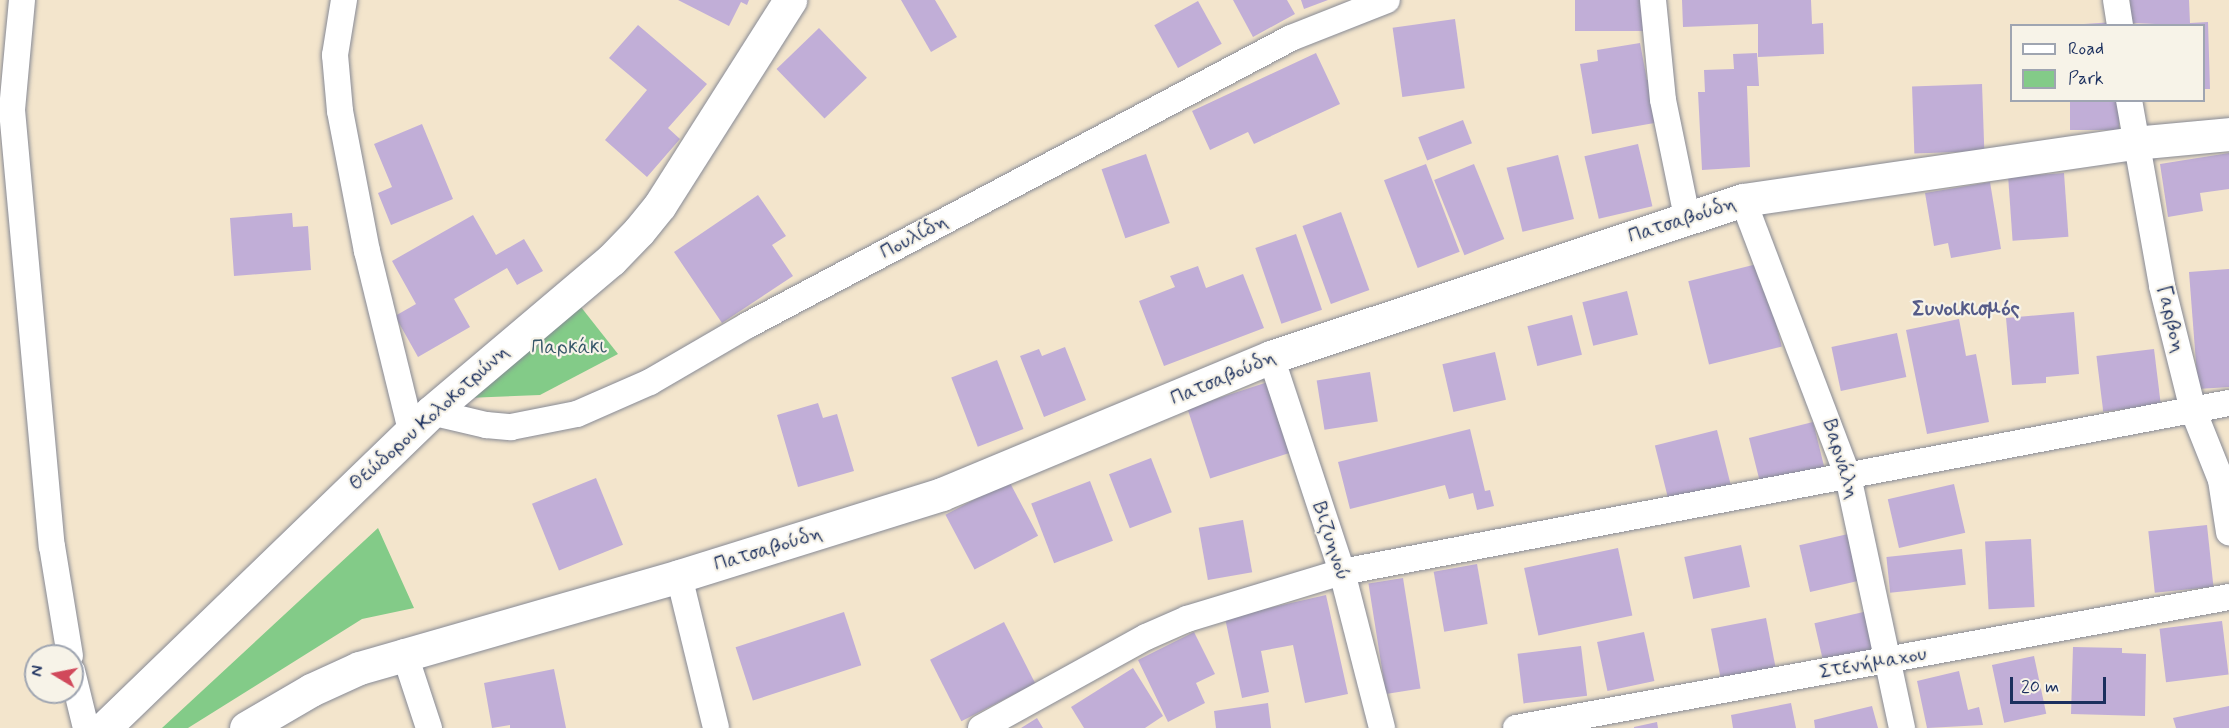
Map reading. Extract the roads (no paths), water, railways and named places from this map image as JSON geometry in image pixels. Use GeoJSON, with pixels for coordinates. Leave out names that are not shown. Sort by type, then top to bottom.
{"type":"FeatureCollection","features":[{"type":"Feature","properties":{"kind":"street"},"geometry":{"type":"LineString","coordinates":[[22,0],[12,110],[52,546],[67,644]]}},
{"type":"Feature","properties":{"kind":"street"},"geometry":{"type":"LineString","coordinates":[[344,0],[335,55],[340,111],[368,251],[421,421]]}},
{"type":"Feature","properties":{"kind":"street","name":"Θεώδορου Κολοκοτρώνη"},"geometry":{"type":"LineString","coordinates":[[104,728],[421,421],[611,261],[660,205],[790,0]]}},
{"type":"Feature","properties":{"kind":"street","name":"Πουλίδη"},"geometry":{"type":"LineString","coordinates":[[421,421],[511,427],[577,414],[650,382],[748,325],[1291,38],[1387,0]]}},
{"type":"Feature","properties":{"kind":"street"},"geometry":{"type":"LineString","coordinates":[[1653,0],[1663,100],[1688,217]]}},
{"type":"Feature","properties":{"kind":"street"},"geometry":{"type":"LineString","coordinates":[[2116,0],[2120,24]]}},
{"type":"Feature","properties":{"kind":"street","name":"Γαρβοη"},"geometry":{"type":"LineString","coordinates":[[2129,102],[2134,143],[2193,410],[2221,480],[2229,532]]}},
{"type":"Feature","properties":{"kind":"street","name":"Πατσαβούδη"},"geometry":{"type":"LineString","coordinates":[[246,728],[311,690],[404,652],[679,576],[942,494],[1271,357],[1743,200],[2134,143],[2229,134]]}},
{"type":"Feature","properties":{"kind":"street","name":"Βαρνάλη"},"geometry":{"type":"LineString","coordinates":[[1743,200],[1848,476],[1902,728]]}},
{"type":"Feature","properties":{"kind":"street","name":"Βιζυηνού"},"geometry":{"type":"LineString","coordinates":[[1271,357],[1342,572],[1382,728]]}},
{"type":"Feature","properties":{"kind":"street"},"geometry":{"type":"LineString","coordinates":[[981,728],[1146,637],[1187,619],[1342,572],[2229,403]]}},
{"type":"Feature","properties":{"kind":"street"},"geometry":{"type":"LineString","coordinates":[[679,576],[716,728]]}},
{"type":"Feature","properties":{"kind":"street","name":"Στενήμαχου"},"geometry":{"type":"LineString","coordinates":[[1516,728],[2229,597]]}},
{"type":"Feature","properties":{"kind":"street"},"geometry":{"type":"LineString","coordinates":[[404,652],[429,728]]}},
{"type":"Feature","properties":{"kind":"street"},"geometry":{"type":"LineString","coordinates":[[80,704],[86,728]]}},
{"type":"Feature","properties":{"kind":"district","name":"Συνοικισμός"},"geometry":{"type":"Point","coordinates":[1966,309]}},
{"type":"Feature","properties":{"kind":"park label","name":"Παρκάκι"},"geometry":{"type":"Point","coordinates":[569,347]}}]}
